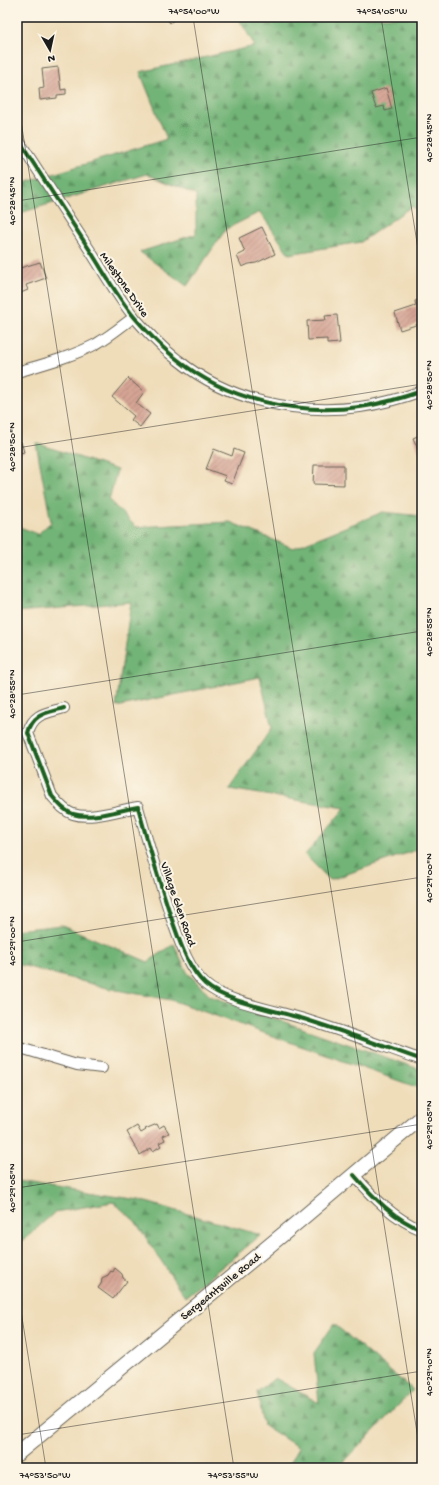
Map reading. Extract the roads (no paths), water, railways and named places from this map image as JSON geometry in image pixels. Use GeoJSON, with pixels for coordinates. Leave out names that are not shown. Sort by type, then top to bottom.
{"type":"FeatureCollection","features":[{"type":"Feature","properties":{"kind":"main road","name":"Sergeantsville Road"},"geometry":{"type":"LineString","coordinates":[[17,1454],[422,1117]]}},
{"type":"Feature","properties":{"kind":"street","name":"Milestone Drive"},"geometry":{"type":"LineString","coordinates":[[17,138],[126,307],[153,338],[178,361],[218,385],[254,400],[292,407],[309,409],[344,409],[380,403],[422,391]]}},
{"type":"Feature","properties":{"kind":"street"},"geometry":{"type":"LineString","coordinates":[[17,372],[81,351],[109,336],[134,317]]}},
{"type":"Feature","properties":{"kind":"street","name":"Village Glen Road"},"geometry":{"type":"LineString","coordinates":[[64,708],[40,714],[34,719],[28,733],[52,796],[58,804],[66,810],[72,814],[81,816],[98,815],[138,807],[153,862],[180,943],[191,965],[205,984],[213,990],[235,999],[310,1020],[422,1060]]}},
{"type":"Feature","properties":{"kind":"street"},"geometry":{"type":"LineString","coordinates":[[17,1047],[77,1065],[102,1068]]}},
{"type":"Feature","properties":{"kind":"street"},"geometry":{"type":"LineString","coordinates":[[354,1175],[369,1192],[395,1216],[422,1230]]}}]}
